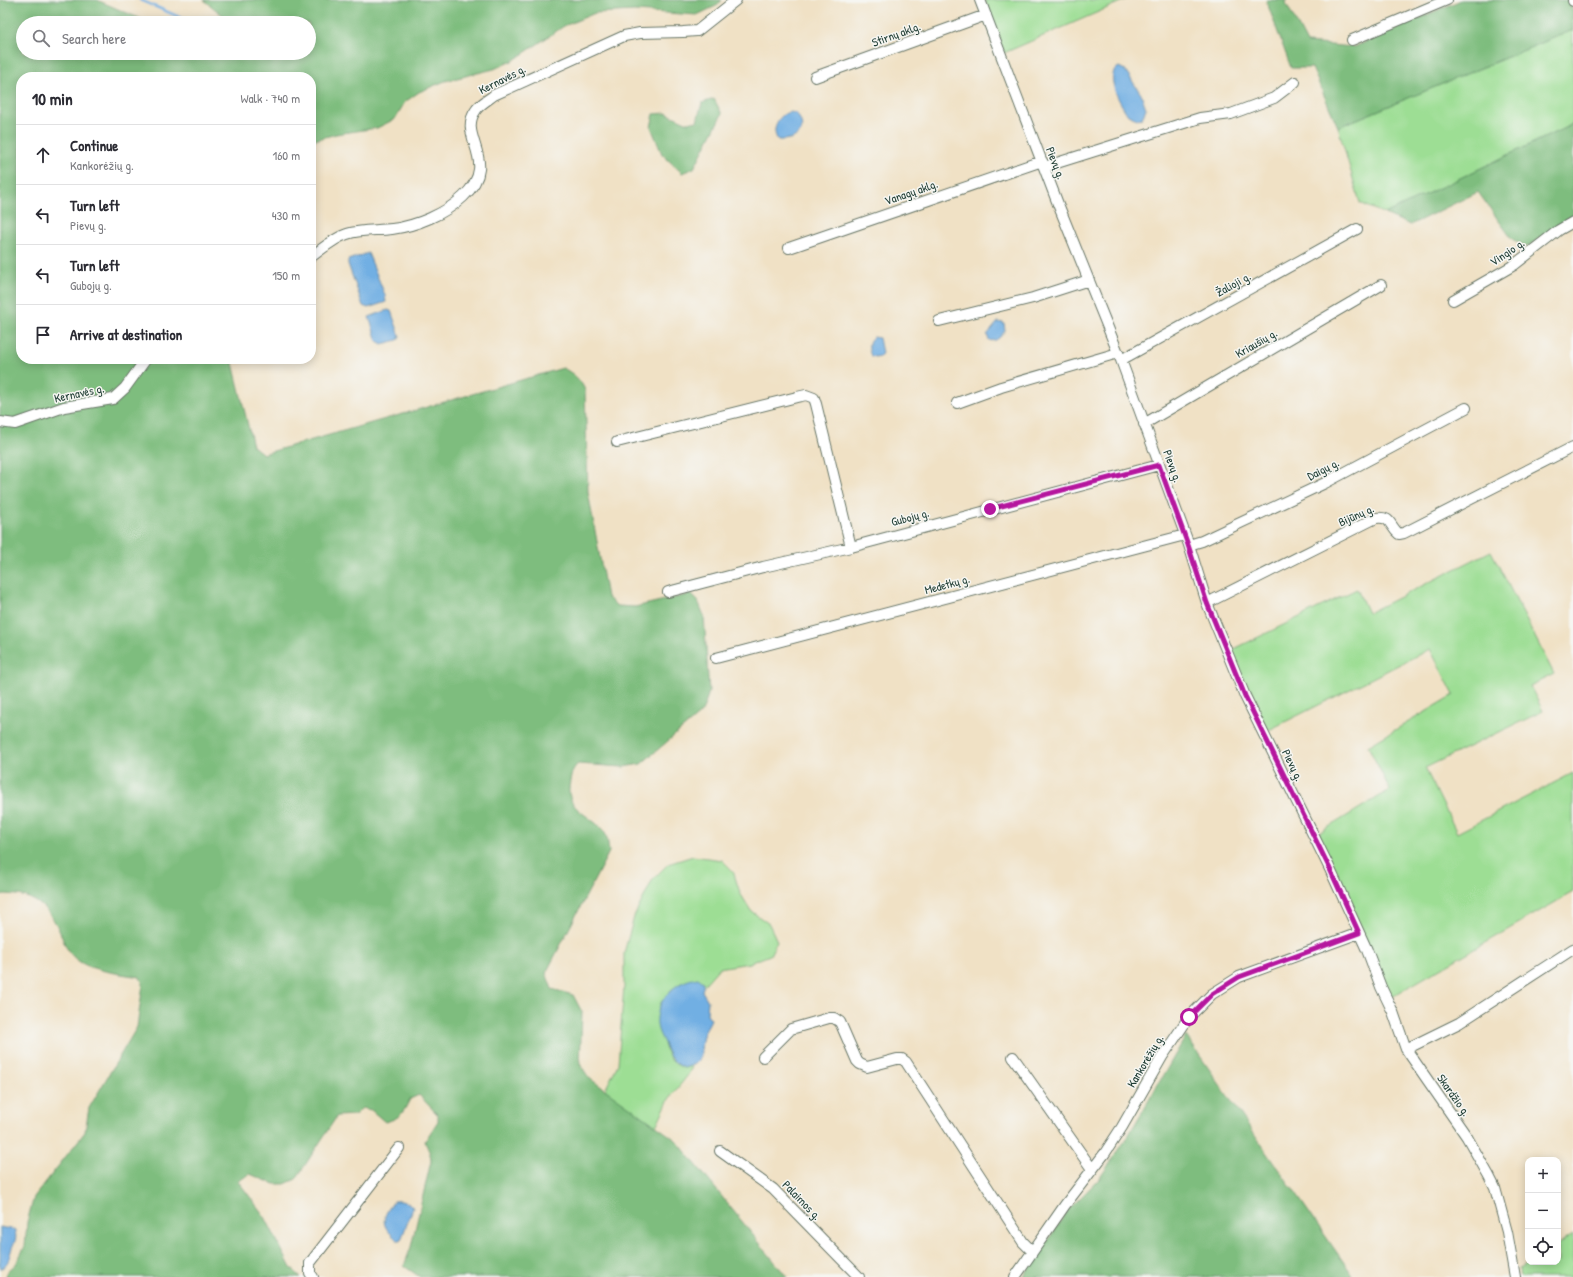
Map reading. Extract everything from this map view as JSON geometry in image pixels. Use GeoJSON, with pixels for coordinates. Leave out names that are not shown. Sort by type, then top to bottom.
{"type":"FeatureCollection","features":[{"type":"Feature","properties":{"kind":"street","name":"Kernavės g."},"geometry":{"type":"LineString","coordinates":[[316,253],[345,234],[359,231],[392,229],[410,225],[432,217],[454,204],[464,196],[476,180],[480,171],[480,161],[472,137],[471,125],[474,112],[480,105],[494,95],[624,36],[640,33],[682,32],[697,30],[736,0]]}},
{"type":"Feature","properties":{"kind":"street","name":"Pievų g."},"geometry":{"type":"LineString","coordinates":[[980,0],[1119,356],[1187,540],[1207,603],[1245,696],[1359,933]]}},
{"type":"Feature","properties":{"kind":"street"},"geometry":{"type":"LineString","coordinates":[[1352,40],[1447,0]]}},
{"type":"Feature","properties":{"kind":"street","name":"Stirnų aklg."},"geometry":{"type":"LineString","coordinates":[[815,77],[986,15]]}},
{"type":"Feature","properties":{"kind":"street","name":"Vanagų aklg."},"geometry":{"type":"LineString","coordinates":[[790,248],[1043,164],[1200,118],[1231,114],[1274,98],[1295,82]]}},
{"type":"Feature","properties":{"kind":"street","name":"Vingio g."},"geometry":{"type":"LineString","coordinates":[[1453,300],[1514,265],[1559,230],[1573,222]]}},
{"type":"Feature","properties":{"kind":"street","name":"Žalioji g."},"geometry":{"type":"LineString","coordinates":[[957,403],[1001,387],[1119,356],[1356,229]]}},
{"type":"Feature","properties":{"kind":"street"},"geometry":{"type":"LineString","coordinates":[[939,321],[1033,298],[1089,280]]}},
{"type":"Feature","properties":{"kind":"street","name":"Kriaušių g."},"geometry":{"type":"LineString","coordinates":[[1144,424],[1381,285]]}},
{"type":"Feature","properties":{"kind":"street","name":"Kernavės g."},"geometry":{"type":"LineString","coordinates":[[0,422],[15,424],[64,407],[113,399],[125,388],[142,364]]}},
{"type":"Feature","properties":{"kind":"street"},"geometry":{"type":"LineString","coordinates":[[617,442],[797,397],[806,395],[814,398],[851,547]]}},
{"type":"Feature","properties":{"kind":"street","name":"Daigų g."},"geometry":{"type":"LineString","coordinates":[[1187,540],[1202,541],[1325,483],[1466,408]]}},
{"type":"Feature","properties":{"kind":"street","name":"Bijūnų g."},"geometry":{"type":"LineString","coordinates":[[1207,603],[1376,518],[1382,517],[1388,519],[1399,534],[1404,533],[1573,447]]}},
{"type":"Feature","properties":{"kind":"street","name":"Gubojų g."},"geometry":{"type":"LineString","coordinates":[[668,592],[763,567],[851,547],[1159,465]]}},
{"type":"Feature","properties":{"kind":"street","name":"Medetkų g."},"geometry":{"type":"LineString","coordinates":[[716,658],[1187,540]]}},
{"type":"Feature","properties":{"kind":"street","name":"Skardžio g."},"geometry":{"type":"LineString","coordinates":[[1359,933],[1393,1012],[1406,1049],[1467,1137],[1489,1176],[1494,1188],[1506,1232],[1515,1277]]}},
{"type":"Feature","properties":{"kind":"street","name":"Kankorėžių g."},"geometry":{"type":"LineString","coordinates":[[1015,1277],[1032,1251],[1122,1127],[1162,1057],[1189,1017],[1212,994],[1239,977],[1359,933]]}},
{"type":"Feature","properties":{"kind":"street"},"geometry":{"type":"LineString","coordinates":[[1406,1049],[1459,1023],[1573,949]]}},
{"type":"Feature","properties":{"kind":"street"},"geometry":{"type":"LineString","coordinates":[[763,1057],[791,1029],[829,1018],[834,1018],[840,1022],[857,1061],[860,1064],[867,1067],[897,1058],[902,1059],[906,1062],[934,1104],[1022,1242],[1032,1251]]}},
{"type":"Feature","properties":{"kind":"street"},"geometry":{"type":"LineString","coordinates":[[1013,1056],[1092,1169]]}},
{"type":"Feature","properties":{"kind":"street"},"geometry":{"type":"LineString","coordinates":[[313,1277],[310,1273],[310,1263],[399,1148]]}},
{"type":"Feature","properties":{"kind":"street","name":"Palaimos g."},"geometry":{"type":"LineString","coordinates":[[720,1151],[773,1188],[859,1277]]}},
{"type":"Feature","properties":{"kind":"green space"},"geometry":{"type":"Polygon","coordinates":[[[0,0],[97,0],[134,16],[16,16],[16,60],[316,60],[316,16],[223,16],[204,0],[722,0],[718,5],[697,15],[635,11],[595,13],[564,26],[514,60],[494,69],[445,81],[419,92],[405,102],[395,119],[377,128],[336,134],[316,140],[316,72],[16,72],[16,364],[233,364],[253,446],[263,454],[563,368],[579,380],[585,390],[588,492],[607,597],[617,606],[635,607],[691,594],[698,601],[704,616],[709,692],[702,712],[641,764],[623,767],[578,764],[573,769],[569,790],[570,798],[578,809],[604,831],[609,852],[546,973],[552,989],[573,995],[582,1012],[580,1064],[589,1078],[676,1140],[787,1277],[420,1277],[404,1266],[411,1247],[431,1161],[430,1153],[425,1141],[438,1121],[438,1115],[419,1095],[410,1099],[398,1117],[385,1122],[371,1110],[362,1108],[355,1115],[337,1116],[296,1179],[285,1184],[274,1184],[250,1174],[238,1181],[265,1217],[291,1268],[301,1277],[6,1277],[7,1272],[16,1264],[25,1246],[27,1222],[34,1197],[85,1132],[89,1108],[137,1027],[143,984],[140,977],[92,968],[80,962],[67,949],[56,924],[49,913],[36,901],[18,895],[0,895],[0,0]]]}},
{"type":"Feature","properties":{"kind":"green space"},"geometry":{"type":"Polygon","coordinates":[[[985,0],[1126,0],[1004,53],[985,0]]]}},
{"type":"Feature","properties":{"kind":"green space"},"geometry":{"type":"Polygon","coordinates":[[[1266,0],[1287,0],[1286,3],[1307,43],[1354,47],[1461,0],[1567,0],[1573,11],[1573,30],[1338,127],[1312,68],[1291,68],[1266,0]]]}},
{"type":"Feature","properties":{"kind":"green space"},"geometry":{"type":"Polygon","coordinates":[[[1573,30],[1573,124],[1385,214],[1360,203],[1338,127],[1573,30]]]}},
{"type":"Feature","properties":{"kind":"green space"},"geometry":{"type":"Polygon","coordinates":[[[714,99],[722,114],[694,168],[682,173],[662,154],[651,127],[654,114],[666,113],[688,123],[697,121],[702,103],[714,99]]]}},
{"type":"Feature","properties":{"kind":"green space"},"geometry":{"type":"Polygon","coordinates":[[[1573,124],[1573,215],[1527,247],[1512,239],[1478,192],[1410,225],[1385,214],[1573,124]]]}},
{"type":"Feature","properties":{"kind":"green space"},"geometry":{"type":"Polygon","coordinates":[[[1491,551],[1554,674],[1530,686],[1543,711],[1425,768],[1457,833],[1573,773],[1573,892],[1391,997],[1317,834],[1390,790],[1368,746],[1454,695],[1430,649],[1267,731],[1230,651],[1357,589],[1368,613],[1491,551]]]}},
{"type":"Feature","properties":{"kind":"green space"},"geometry":{"type":"Polygon","coordinates":[[[693,856],[722,860],[733,871],[740,893],[751,911],[769,924],[777,941],[770,955],[749,963],[719,968],[704,985],[702,981],[681,983],[671,990],[660,1004],[662,1034],[669,1057],[674,1063],[684,1068],[692,1066],[688,1075],[669,1099],[656,1126],[605,1090],[618,1064],[624,986],[624,953],[634,917],[653,879],[668,864],[693,856]]]}},
{"type":"Feature","properties":{"kind":"green space"},"geometry":{"type":"Polygon","coordinates":[[[1186,1036],[1354,1277],[1023,1277],[1068,1210],[1099,1179],[1127,1138],[1186,1036]]]}},
{"type":"Feature","properties":{"kind":"green space"},"geometry":{"type":"Polygon","coordinates":[[[1573,1234],[1573,1277],[1520,1277],[1519,1269],[1525,1265],[1561,1265],[1561,1242],[1573,1234]]]}},
{"type":"Feature","properties":{"kind":"water"},"geometry":{"type":"Polygon","coordinates":[[[1119,67],[1125,70],[1141,94],[1146,108],[1142,118],[1137,119],[1128,115],[1118,98],[1113,83],[1113,76],[1119,67]]]}},
{"type":"Feature","properties":{"kind":"water"},"geometry":{"type":"Polygon","coordinates":[[[790,112],[796,113],[800,119],[802,125],[801,130],[795,137],[785,140],[778,140],[775,127],[782,116],[790,112]]]}},
{"type":"Feature","properties":{"kind":"water"},"geometry":{"type":"Polygon","coordinates":[[[368,253],[385,295],[386,302],[368,308],[363,306],[348,264],[348,260],[368,253]]]}},
{"type":"Feature","properties":{"kind":"water"},"geometry":{"type":"Polygon","coordinates":[[[388,310],[391,311],[400,336],[398,340],[382,344],[377,341],[369,317],[388,310]]]}},
{"type":"Feature","properties":{"kind":"water"},"geometry":{"type":"Polygon","coordinates":[[[998,322],[1004,323],[1005,331],[996,340],[989,340],[987,335],[998,322]]]}},
{"type":"Feature","properties":{"kind":"water"},"geometry":{"type":"Polygon","coordinates":[[[874,337],[879,338],[882,353],[880,356],[875,357],[871,356],[869,350],[869,342],[874,337]]]}},
{"type":"Feature","properties":{"kind":"water"},"geometry":{"type":"Polygon","coordinates":[[[698,978],[703,984],[702,991],[708,1001],[707,1014],[711,1019],[704,1034],[699,1059],[684,1068],[673,1061],[669,1055],[658,1030],[657,1016],[663,1000],[674,988],[681,983],[698,978]]]}},
{"type":"Feature","properties":{"kind":"water"},"geometry":{"type":"Polygon","coordinates":[[[394,1201],[405,1202],[410,1204],[413,1208],[401,1240],[397,1240],[392,1235],[385,1226],[384,1222],[386,1213],[394,1201]]]}},
{"type":"Feature","properties":{"kind":"water"},"geometry":{"type":"Polygon","coordinates":[[[0,1227],[15,1230],[16,1236],[8,1261],[2,1268],[0,1268],[0,1227]]]}},
{"type":"Feature","properties":{"kind":"waterway"},"geometry":{"type":"LineString","coordinates":[[140,0],[177,16]]}},
{"type":"Feature","properties":{"kind":"route"},"geometry":{"type":"LineString","coordinates":[[990,509],[1159,465],[1207,603],[1245,696],[1329,867],[1359,933],[1239,977],[1212,994],[1189,1017]]}}]}
